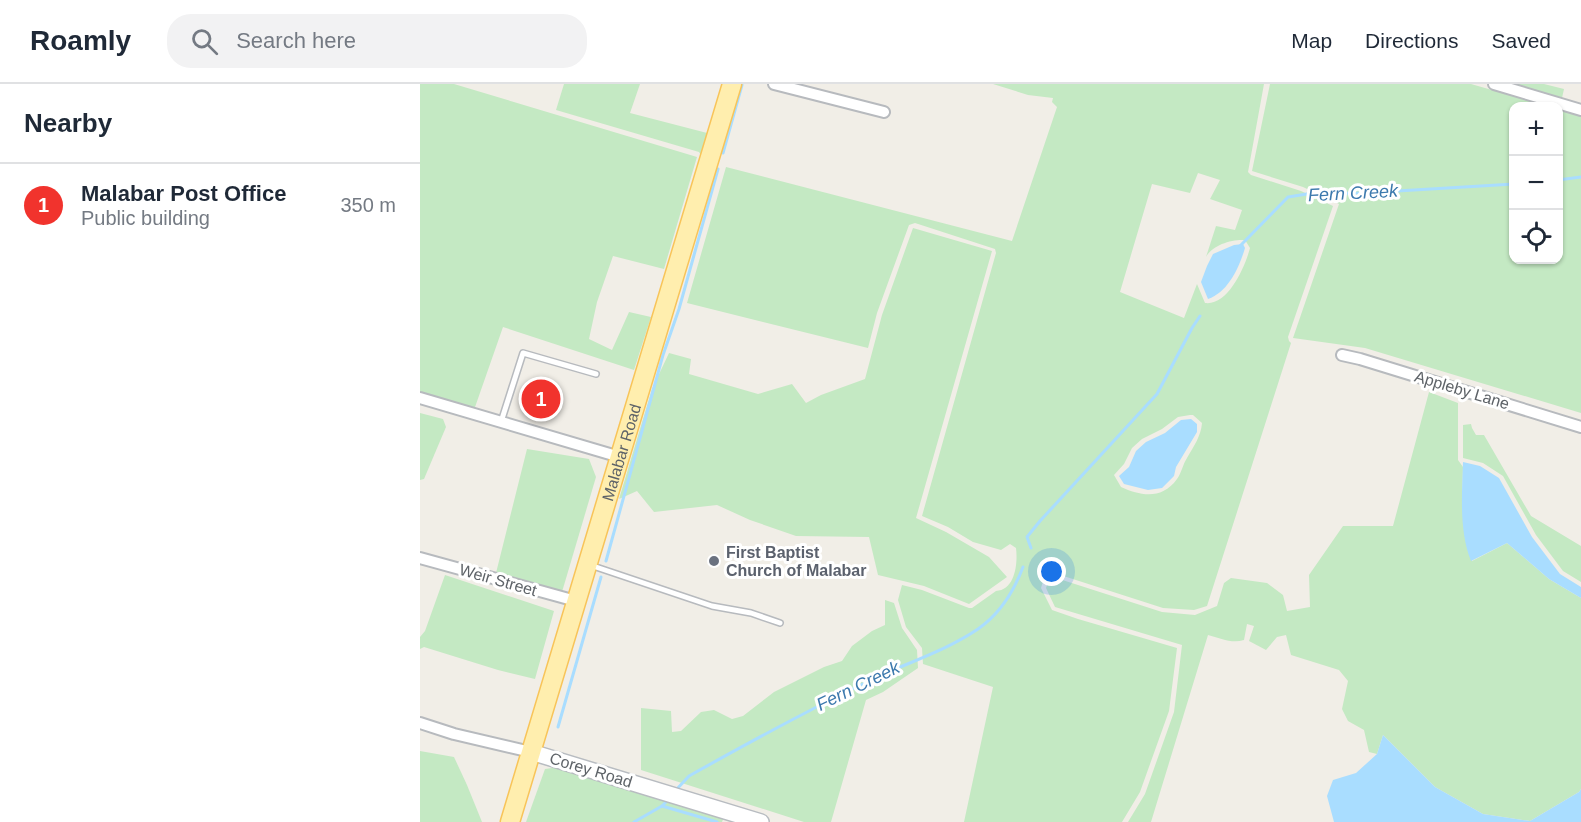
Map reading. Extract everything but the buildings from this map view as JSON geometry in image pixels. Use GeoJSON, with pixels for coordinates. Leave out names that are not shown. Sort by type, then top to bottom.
{"type":"FeatureCollection","features":[{"type":"Feature","properties":{"kind":"main road","name":"Malabar Road"},"geometry":{"type":"LineString","coordinates":[[510,822],[732,84]]}},
{"type":"Feature","properties":{"kind":"street"},"geometry":{"type":"LineString","coordinates":[[774,84],[884,112]]}},
{"type":"Feature","properties":{"kind":"street"},"geometry":{"type":"LineString","coordinates":[[1494,84],[1581,110]]}},
{"type":"Feature","properties":{"kind":"street","name":"Appleby Lane"},"geometry":{"type":"LineString","coordinates":[[1342,355],[1581,427]]}},
{"type":"Feature","properties":{"kind":"street"},"geometry":{"type":"LineString","coordinates":[[420,398],[620,458]]}},
{"type":"Feature","properties":{"kind":"street","name":"Weir Street"},"geometry":{"type":"LineString","coordinates":[[420,558],[576,601]]}},
{"type":"Feature","properties":{"kind":"street","name":"Corey Road"},"geometry":{"type":"LineString","coordinates":[[420,723],[454,734],[531,752],[761,822]]}},
{"type":"Feature","properties":{"kind":"lane"},"geometry":{"type":"LineString","coordinates":[[501,422],[523,353],[596,374]]}},
{"type":"Feature","properties":{"kind":"lane"},"geometry":{"type":"LineString","coordinates":[[588,564],[712,606],[751,613],[780,623]]}},
{"type":"Feature","properties":{"kind":"green space"},"geometry":{"type":"Polygon","coordinates":[[[420,84],[454,84],[697,157],[664,269],[613,256],[597,302],[589,339],[612,350],[629,312],[651,317],[634,370],[503,327],[474,410],[420,394],[420,84]]]}},
{"type":"Feature","properties":{"kind":"green space"},"geometry":{"type":"Polygon","coordinates":[[[564,84],[640,84],[630,113],[711,134],[702,157],[699,152],[556,110],[564,84]]]}},
{"type":"Feature","properties":{"kind":"green space"},"geometry":{"type":"Polygon","coordinates":[[[993,84],[1264,84],[1248,172],[1251,175],[1301,191],[1333,206],[1288,337],[1291,343],[1207,606],[1194,610],[1163,608],[1051,572],[1045,575],[1041,588],[1052,610],[1177,648],[1169,711],[1140,792],[1122,822],[964,822],[993,687],[923,664],[922,648],[906,627],[898,600],[902,585],[972,608],[996,591],[1002,590],[1014,575],[1016,548],[1010,544],[1001,550],[973,542],[948,527],[922,516],[996,253],[995,249],[915,223],[909,225],[877,313],[868,348],[687,303],[726,167],[1012,241],[1057,107],[1052,102],[1053,98],[1028,95],[993,84]],[[1198,173],[1190,193],[1152,184],[1120,292],[1184,318],[1197,284],[1205,303],[1213,302],[1228,292],[1240,275],[1250,248],[1245,240],[1234,241],[1218,246],[1206,257],[1216,226],[1235,230],[1242,210],[1210,199],[1220,180],[1198,173]],[[1193,415],[1178,417],[1162,429],[1142,439],[1132,448],[1124,464],[1114,475],[1121,487],[1136,493],[1151,494],[1171,486],[1197,441],[1202,423],[1193,415]]]}},
{"type":"Feature","properties":{"kind":"green space"},"geometry":{"type":"Polygon","coordinates":[[[1270,84],[1471,84],[1534,102],[1509,102],[1509,264],[1563,264],[1563,110],[1581,116],[1581,413],[1365,348],[1293,338],[1339,204],[1303,187],[1252,171],[1270,84]]]}},
{"type":"Feature","properties":{"kind":"green space"},"geometry":{"type":"Polygon","coordinates":[[[1487,84],[1544,84],[1564,89],[1562,98],[1581,111],[1563,106],[1563,102],[1550,102],[1487,84]]]}},
{"type":"Feature","properties":{"kind":"green space"},"geometry":{"type":"Polygon","coordinates":[[[913,228],[992,251],[916,518],[989,557],[1007,577],[969,604],[924,586],[878,575],[869,537],[796,536],[750,520],[717,505],[654,512],[637,491],[619,499],[652,389],[669,353],[691,359],[689,374],[758,394],[792,384],[806,403],[865,379],[882,315],[913,228]]]}},
{"type":"Feature","properties":{"kind":"green space"},"geometry":{"type":"Polygon","coordinates":[[[1429,392],[1458,403],[1458,460],[1463,467],[1462,502],[1472,561],[1507,543],[1549,579],[1581,598],[1581,789],[1579,792],[1530,821],[1483,814],[1435,787],[1383,735],[1377,754],[1369,752],[1364,730],[1348,721],[1342,709],[1348,681],[1339,670],[1291,655],[1286,635],[1277,637],[1266,650],[1249,641],[1254,626],[1247,624],[1244,640],[1230,641],[1208,635],[1151,822],[1128,822],[1145,794],[1174,712],[1182,645],[1055,607],[1046,588],[1050,576],[1162,612],[1195,615],[1217,606],[1224,583],[1231,578],[1267,583],[1283,595],[1287,611],[1310,607],[1309,575],[1343,526],[1393,526],[1429,392]]]}},
{"type":"Feature","properties":{"kind":"green space"},"geometry":{"type":"Polygon","coordinates":[[[420,413],[443,419],[446,427],[424,479],[420,480],[420,413]]]}},
{"type":"Feature","properties":{"kind":"green space"},"geometry":{"type":"Polygon","coordinates":[[[1471,424],[1476,435],[1484,435],[1531,516],[1581,546],[1581,582],[1563,571],[1536,535],[1503,476],[1483,463],[1463,458],[1463,425],[1471,424]]]}},
{"type":"Feature","properties":{"kind":"green space"},"geometry":{"type":"Polygon","coordinates":[[[527,449],[589,459],[596,477],[562,592],[495,577],[527,449]]]}},
{"type":"Feature","properties":{"kind":"green space"},"geometry":{"type":"Polygon","coordinates":[[[445,575],[554,611],[535,679],[424,647],[420,649],[420,637],[425,631],[445,575]]]}},
{"type":"Feature","properties":{"kind":"green space"},"geometry":{"type":"Polygon","coordinates":[[[885,600],[894,603],[902,628],[917,650],[918,668],[883,692],[866,700],[831,822],[804,822],[641,770],[641,708],[671,711],[672,732],[681,731],[701,712],[714,710],[732,719],[743,716],[774,692],[824,667],[842,661],[852,646],[872,631],[885,625],[885,600]]]}},
{"type":"Feature","properties":{"kind":"green space"},"geometry":{"type":"Polygon","coordinates":[[[420,751],[454,757],[482,822],[420,822],[420,751]]]}},
{"type":"Feature","properties":{"kind":"green space"},"geometry":{"type":"Polygon","coordinates":[[[559,767],[724,817],[722,822],[526,822],[545,769],[559,767]]]}},
{"type":"Feature","properties":{"kind":"water"},"geometry":{"type":"Polygon","coordinates":[[[1243,244],[1245,248],[1243,256],[1232,278],[1221,291],[1208,299],[1201,282],[1213,254],[1234,245],[1243,244]]]}},
{"type":"Feature","properties":{"kind":"water"},"geometry":{"type":"Polygon","coordinates":[[[1191,419],[1197,424],[1197,432],[1176,467],[1174,476],[1162,488],[1148,490],[1124,484],[1119,476],[1129,467],[1136,451],[1181,420],[1191,419]]]}},
{"type":"Feature","properties":{"kind":"water"},"geometry":{"type":"Polygon","coordinates":[[[1463,462],[1480,466],[1499,478],[1532,537],[1560,574],[1581,587],[1581,598],[1549,579],[1507,543],[1471,561],[1463,525],[1463,462]]]}},
{"type":"Feature","properties":{"kind":"water"},"geometry":{"type":"Polygon","coordinates":[[[1383,735],[1435,787],[1483,814],[1530,821],[1581,789],[1581,822],[1334,822],[1327,796],[1333,780],[1356,773],[1377,754],[1383,735]]]}},
{"type":"Feature","properties":{"kind":"waterway"},"geometry":{"type":"LineString","coordinates":[[723,153],[742,85]]}},
{"type":"Feature","properties":{"kind":"waterway"},"geometry":{"type":"LineString","coordinates":[[606,561],[718,169]]}},
{"type":"Feature","properties":{"kind":"waterway","name":"Fern Creek"},"geometry":{"type":"LineString","coordinates":[[1563,179],[1581,177]]}},
{"type":"Feature","properties":{"kind":"waterway","name":"Fern Creek"},"geometry":{"type":"LineString","coordinates":[[1240,246],[1288,197],[1307,194],[1509,184]]}},
{"type":"Feature","properties":{"kind":"waterway","name":"Fern Creek"},"geometry":{"type":"LineString","coordinates":[[1031,548],[1027,537],[1040,521],[1157,394],[1200,316]]}},
{"type":"Feature","properties":{"kind":"waterway","name":"Fern Creek"},"geometry":{"type":"LineString","coordinates":[[676,790],[689,776],[777,727],[978,629],[1005,601],[1023,567]]}},
{"type":"Feature","properties":{"kind":"waterway"},"geometry":{"type":"LineString","coordinates":[[558,727],[601,577]]}},
{"type":"Feature","properties":{"kind":"waterway","name":"Fern Creek"},"geometry":{"type":"LineString","coordinates":[[634,822],[668,800]]}},
{"type":"Feature","properties":{"kind":"waterway"},"geometry":{"type":"LineString","coordinates":[[662,806],[717,822]]}},
{"type":"Feature","properties":{"kind":"place","name":"Malabar Post Office"},"geometry":{"type":"Point","coordinates":[541,399]}},
{"type":"Feature","properties":{"kind":"place","name":"First Baptist Church of Malabar"},"geometry":{"type":"Point","coordinates":[714,561]}}]}
